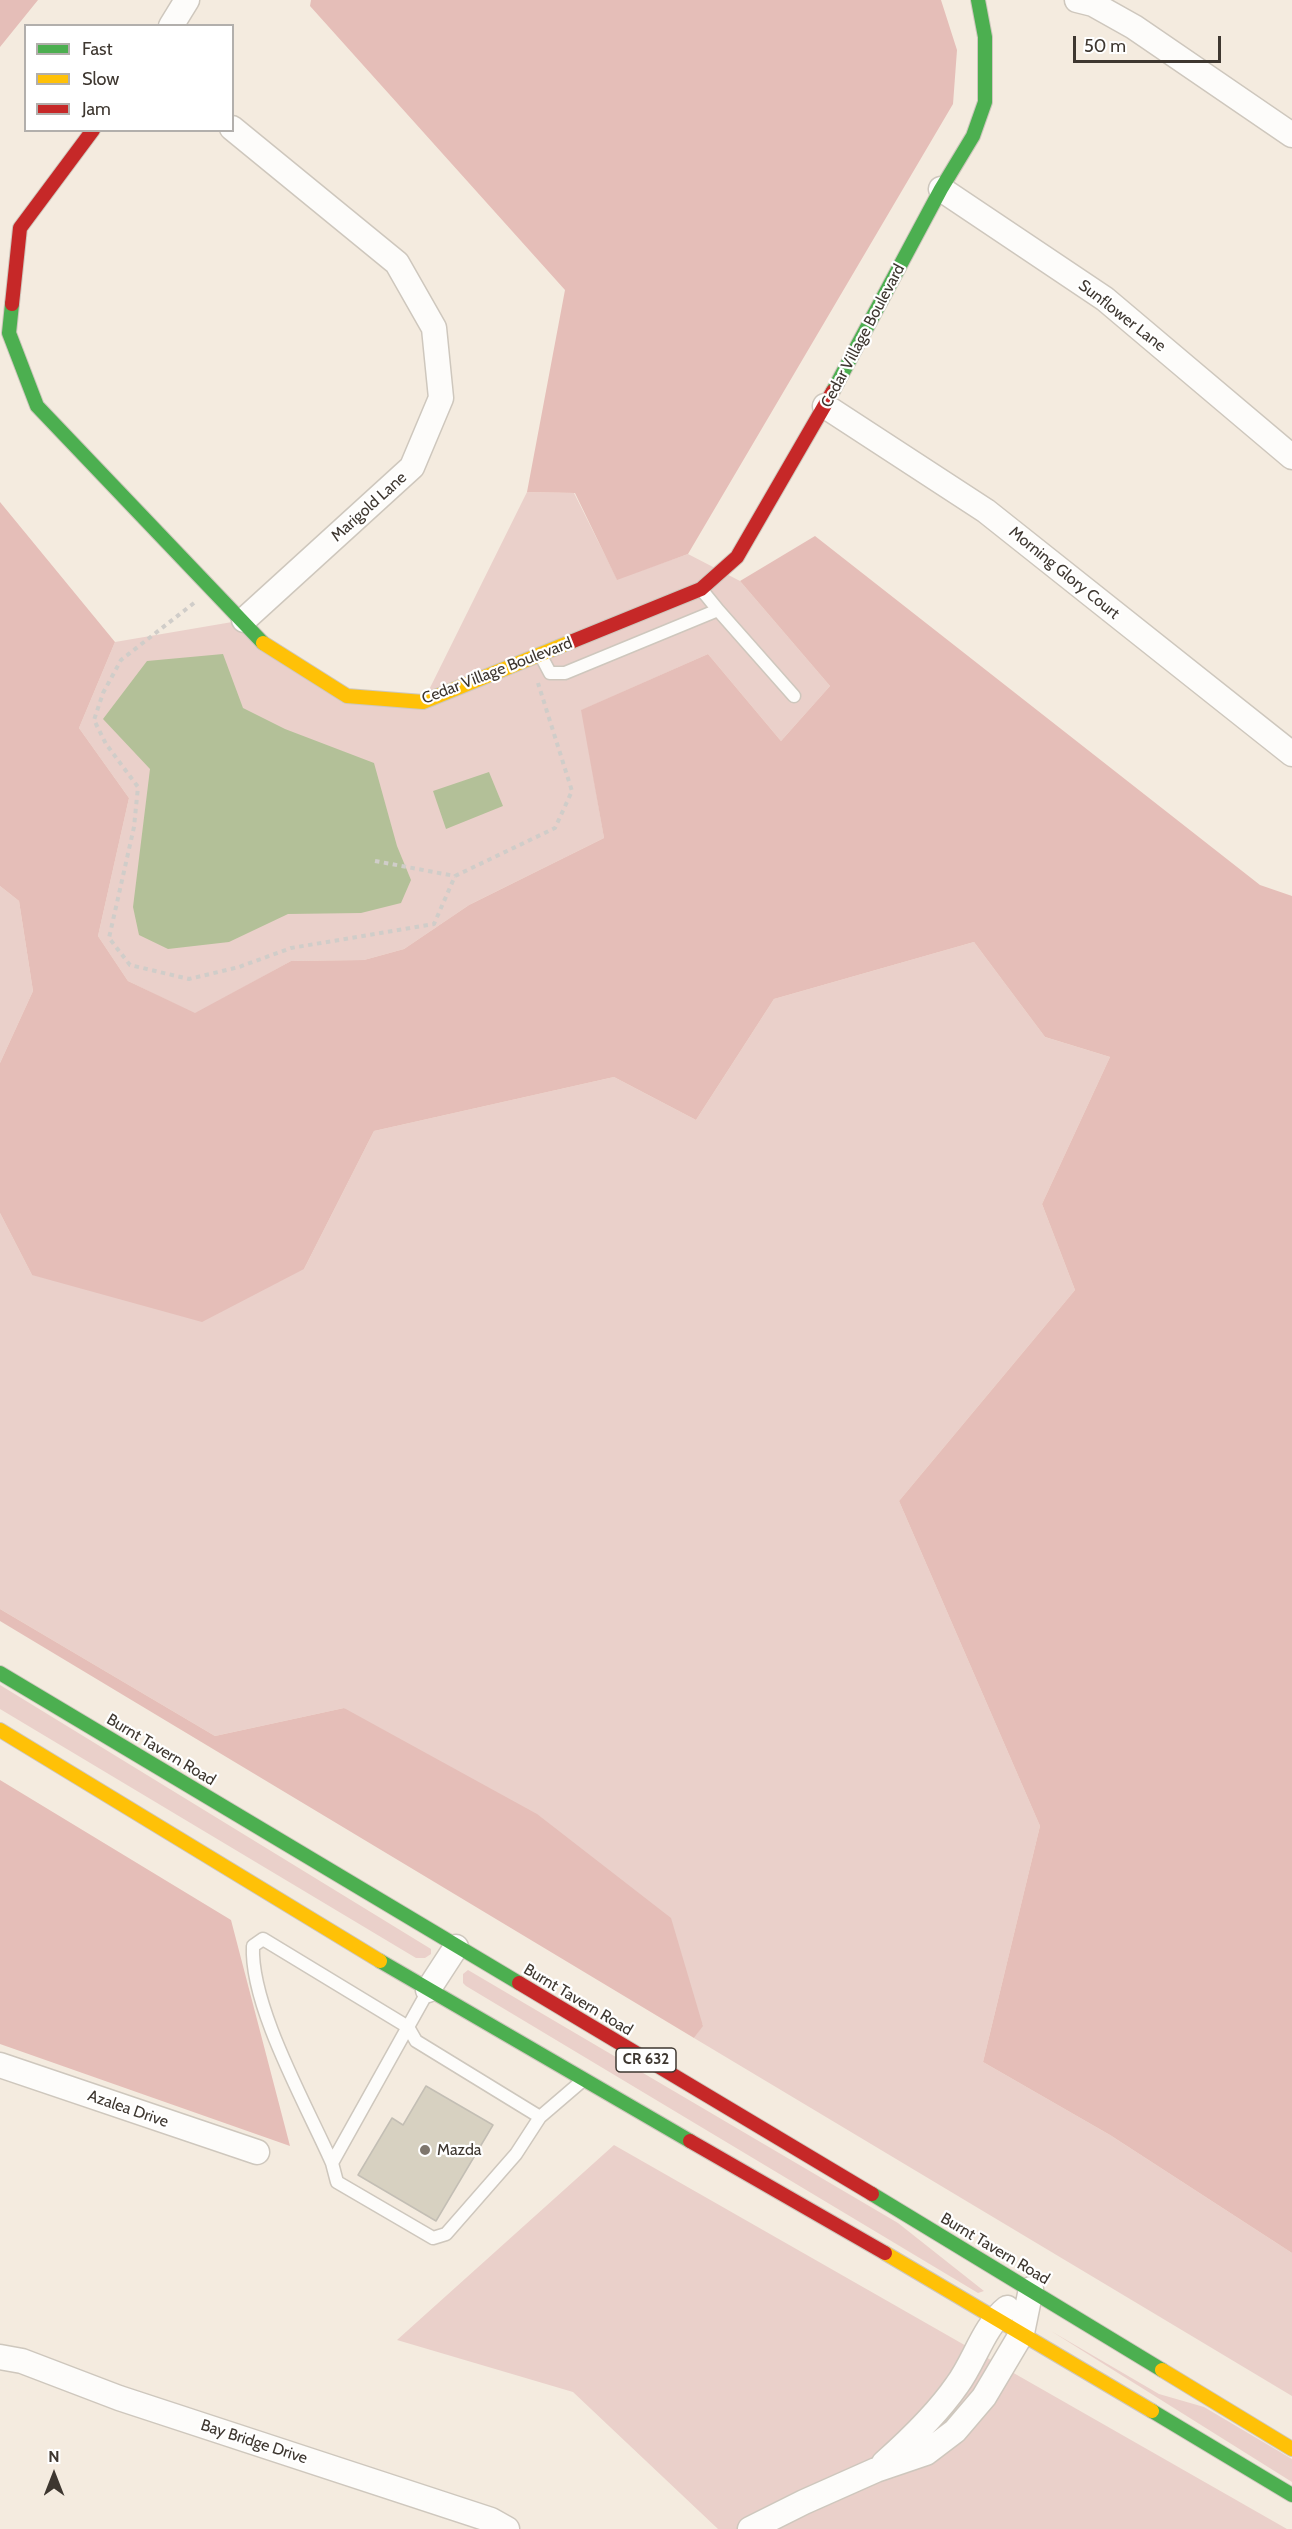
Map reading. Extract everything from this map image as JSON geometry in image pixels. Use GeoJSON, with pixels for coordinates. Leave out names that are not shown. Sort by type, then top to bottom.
{"type":"FeatureCollection","features":[{"type":"Feature","properties":{"kind":"main road","name":"Cedar Village Boulevard"},"geometry":{"type":"LineString","coordinates":[[92,132],[20,228],[9,333],[37,406],[214,588],[260,641],[347,696],[423,702],[701,589],[737,557],[825,406],[941,189],[973,136],[985,102],[985,37],[978,0]]}},
{"type":"Feature","properties":{"kind":"main road","name":"Burnt Tavern Road"},"geometry":{"type":"LineString","coordinates":[[0,1673],[1031,2289],[1292,2449]]}},
{"type":"Feature","properties":{"kind":"main road","name":"CR 632"},"geometry":{"type":"LineString","coordinates":[[0,1730],[428,1990],[996,2317],[1292,2495]]}},
{"type":"Feature","properties":{"kind":"street"},"geometry":{"type":"LineString","coordinates":[[172,24],[188,0]]}},
{"type":"Feature","properties":{"kind":"street"},"geometry":{"type":"LineString","coordinates":[[1077,0],[1093,4],[1134,27],[1292,135]]}},
{"type":"Feature","properties":{"kind":"street","name":"Marigold Lane"},"geometry":{"type":"LineString","coordinates":[[234,130],[397,263],[434,328],[441,398],[412,467],[244,620]]}},
{"type":"Feature","properties":{"kind":"street","name":"Sunflower Lane"},"geometry":{"type":"LineString","coordinates":[[941,189],[1105,299],[1292,457]]}},
{"type":"Feature","properties":{"kind":"street","name":"Morning Glory Court"},"geometry":{"type":"LineString","coordinates":[[825,406],[986,511],[1292,754]]}},
{"type":"Feature","properties":{"kind":"street"},"geometry":{"type":"LineString","coordinates":[[428,1990],[456,1947]]}},
{"type":"Feature","properties":{"kind":"street","name":"Azalea Drive"},"geometry":{"type":"LineString","coordinates":[[0,2065],[257,2152]]}},
{"type":"Feature","properties":{"kind":"street"},"geometry":{"type":"LineString","coordinates":[[876,2470],[918,2432],[958,2385],[996,2317],[1031,2289]]}},
{"type":"Feature","properties":{"kind":"street"},"geometry":{"type":"LineString","coordinates":[[750,2529],[876,2470],[926,2453],[955,2431],[984,2397],[1022,2333],[1031,2289]]}},
{"type":"Feature","properties":{"kind":"street","name":"Bay Bridge Drive"},"geometry":{"type":"LineString","coordinates":[[0,2357],[22,2361],[118,2398],[491,2520],[507,2529]]}},
{"type":"Feature","properties":{"kind":"lane"},"geometry":{"type":"LineString","coordinates":[[701,589],[794,696]]}},
{"type":"Feature","properties":{"kind":"lane"},"geometry":{"type":"LineString","coordinates":[[535,658],[550,673],[565,673],[718,610]]}},
{"type":"Feature","properties":{"kind":"lane"},"geometry":{"type":"LineString","coordinates":[[540,2117],[416,2041],[408,2026],[264,1940],[253,1946],[252,1960],[266,2017],[332,2163],[337,2182],[433,2238],[446,2234],[516,2154],[540,2117],[584,2080]]}},
{"type":"Feature","properties":{"kind":"lane"},"geometry":{"type":"LineString","coordinates":[[332,2163],[428,1990]]}},
{"type":"Feature","properties":{"kind":"path"},"geometry":{"type":"LineString","coordinates":[[214,588],[121,660],[103,693],[94,720],[106,744],[138,787],[134,827],[109,938],[130,965],[189,979],[238,967],[291,948],[434,924],[455,876]]}},
{"type":"Feature","properties":{"kind":"path"},"geometry":{"type":"LineString","coordinates":[[375,861],[455,876],[555,828],[572,791],[535,658]]}},
{"type":"Feature","properties":{"kind":"shaded area"},"geometry":{"type":"Polygon","coordinates":[[[0,0],[38,0],[0,47],[0,0]]]}},
{"type":"Feature","properties":{"kind":"shaded area"},"geometry":{"type":"Polygon","coordinates":[[[311,0],[941,0],[957,50],[953,104],[688,554],[617,580],[575,493],[527,492],[565,290],[310,6],[311,0]]]}},
{"type":"Feature","properties":{"kind":"shaded area"},"geometry":{"type":"Polygon","coordinates":[[[527,492],[574,493],[617,579],[688,554],[740,581],[830,686],[781,741],[708,654],[582,710],[604,838],[469,905],[404,949],[364,960],[291,961],[195,1014],[128,981],[98,936],[129,798],[79,728],[115,642],[244,620],[347,696],[423,702],[527,492]]]}},
{"type":"Feature","properties":{"kind":"shaded area"},"geometry":{"type":"Polygon","coordinates":[[[0,502],[115,642],[79,728],[129,798],[98,936],[128,981],[195,1013],[291,961],[364,960],[404,949],[469,905],[604,838],[581,710],[708,654],[781,741],[830,686],[740,581],[815,536],[1260,885],[1292,896],[1292,2253],[1110,2135],[983,2062],[1040,1826],[899,1501],[1075,1290],[1042,1204],[1110,1057],[1045,1037],[974,942],[774,999],[696,1120],[614,1077],[374,1131],[304,1269],[202,1322],[32,1275],[0,1213],[0,1063],[33,991],[19,901],[0,886],[0,502]]]}},
{"type":"Feature","properties":{"kind":"shaded area"},"geometry":{"type":"Polygon","coordinates":[[[223,654],[243,708],[285,729],[374,763],[397,846],[411,880],[401,903],[361,913],[288,914],[229,942],[168,949],[139,935],[133,907],[150,769],[103,719],[147,661],[223,654]]]}},
{"type":"Feature","properties":{"kind":"shaded area"},"geometry":{"type":"Polygon","coordinates":[[[489,772],[503,806],[446,829],[433,791],[489,772]]]}},
{"type":"Feature","properties":{"kind":"shaded area"},"geometry":{"type":"Polygon","coordinates":[[[0,886],[19,901],[33,991],[0,1063],[0,886]]]}},
{"type":"Feature","properties":{"kind":"shaded area"},"geometry":{"type":"Polygon","coordinates":[[[974,942],[1045,1037],[1110,1057],[1042,1204],[1075,1290],[899,1501],[1040,1826],[983,2062],[1110,2135],[1292,2253],[1292,2396],[694,2038],[703,2025],[344,1708],[215,1736],[0,1609],[0,1213],[32,1275],[304,1269],[374,1131],[614,1077],[696,1120],[774,999],[974,942]]]}},
{"type":"Feature","properties":{"kind":"shaded area"},"geometry":{"type":"Polygon","coordinates":[[[0,1609],[215,1736],[344,1708],[537,1814],[671,1918],[703,2026],[694,2038],[0,1621],[0,1609]]]}},
{"type":"Feature","properties":{"kind":"shaded area"},"geometry":{"type":"Polygon","coordinates":[[[0,1685],[431,1949],[431,1954],[425,1958],[416,1958],[0,1709],[0,1685]]]}},
{"type":"Feature","properties":{"kind":"shaded area"},"geometry":{"type":"Polygon","coordinates":[[[0,1780],[231,1920],[290,2146],[0,2044],[0,1780]]]}},
{"type":"Feature","properties":{"kind":"shaded area"},"geometry":{"type":"Polygon","coordinates":[[[468,1970],[898,2223],[984,2291],[978,2293],[466,1986],[463,1983],[463,1974],[468,1970]]]}},
{"type":"Feature","properties":{"kind":"shaded area"},"geometry":{"type":"Polygon","coordinates":[[[614,2145],[1287,2529],[718,2529],[573,2392],[397,2340],[614,2145]]]}},
{"type":"Feature","properties":{"kind":"shaded area"},"geometry":{"type":"Polygon","coordinates":[[[1051,2331],[1159,2394],[1204,2407],[1292,2459],[1292,2482],[1051,2331]]]}},
{"type":"Feature","properties":{"kind":"building","name":"Mazda"},"geometry":{"type":"Polygon","coordinates":[[[426,2086],[493,2125],[436,2221],[358,2175],[392,2118],[403,2125],[426,2086]]]}},
{"type":"Feature","properties":{"kind":"traffic: fast"},"geometry":{"type":"LineString","coordinates":[[833,391],[941,189],[973,136],[985,102],[985,37],[978,0]]}},
{"type":"Feature","properties":{"kind":"traffic: fast"},"geometry":{"type":"LineString","coordinates":[[12,304],[9,333],[37,406],[263,643]]}},
{"type":"Feature","properties":{"kind":"traffic: fast"},"geometry":{"type":"LineString","coordinates":[[0,1673],[519,1983]]}},
{"type":"Feature","properties":{"kind":"traffic: fast"},"geometry":{"type":"LineString","coordinates":[[380,1961],[690,2141]]}},
{"type":"Feature","properties":{"kind":"traffic: fast"},"geometry":{"type":"LineString","coordinates":[[872,2194],[1162,2370]]}},
{"type":"Feature","properties":{"kind":"traffic: fast"},"geometry":{"type":"LineString","coordinates":[[1152,2411],[1292,2495]]}},
{"type":"Feature","properties":{"kind":"traffic: slow"},"geometry":{"type":"LineString","coordinates":[[263,643],[347,696],[423,702],[573,641]]}},
{"type":"Feature","properties":{"kind":"traffic: slow"},"geometry":{"type":"LineString","coordinates":[[0,1730],[380,1961]]}},
{"type":"Feature","properties":{"kind":"traffic: slow"},"geometry":{"type":"LineString","coordinates":[[885,2253],[1152,2411]]}},
{"type":"Feature","properties":{"kind":"traffic: slow"},"geometry":{"type":"LineString","coordinates":[[1162,2370],[1292,2449]]}},
{"type":"Feature","properties":{"kind":"traffic: jam"},"geometry":{"type":"LineString","coordinates":[[12,304],[20,228],[92,132]]}},
{"type":"Feature","properties":{"kind":"traffic: jam"},"geometry":{"type":"LineString","coordinates":[[573,641],[701,589],[737,557],[833,391]]}},
{"type":"Feature","properties":{"kind":"traffic: jam"},"geometry":{"type":"LineString","coordinates":[[519,1983],[872,2194]]}},
{"type":"Feature","properties":{"kind":"traffic: jam"},"geometry":{"type":"LineString","coordinates":[[690,2141],[885,2253]]}},
{"type":"Feature","properties":{"kind":"place","name":"Mazda"},"geometry":{"type":"Point","coordinates":[425,2150]}}]}
